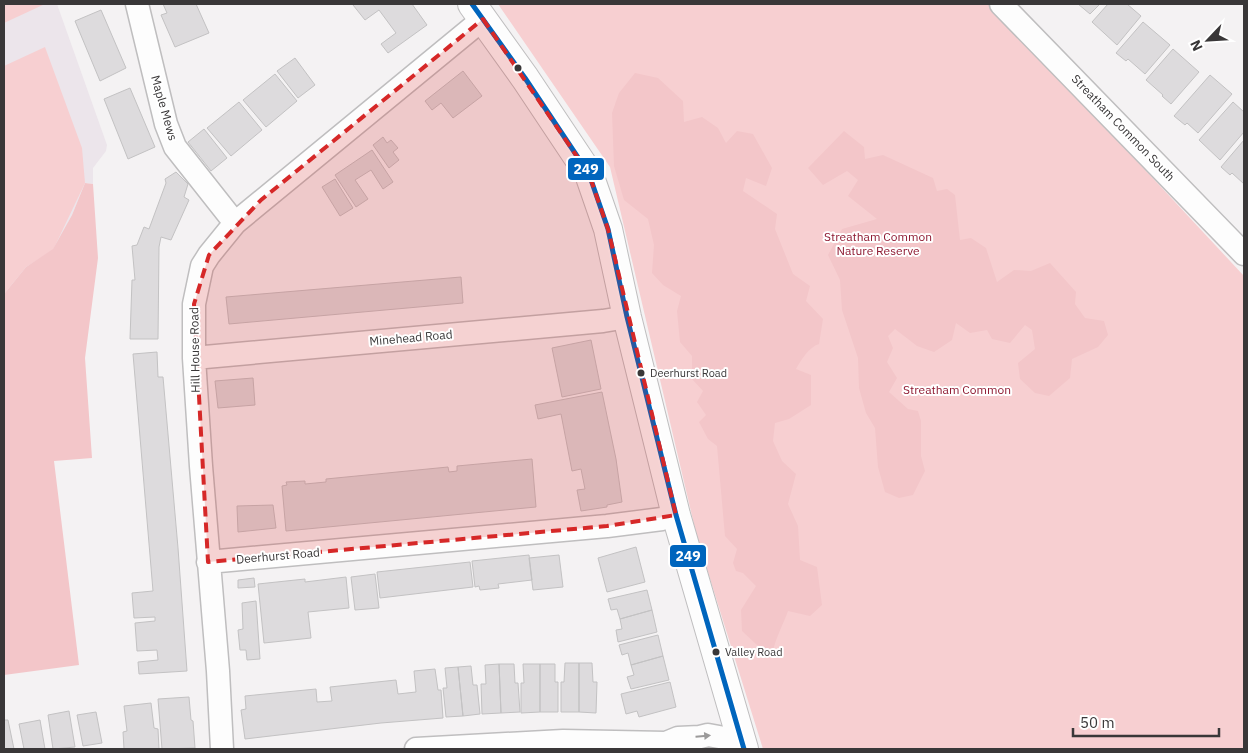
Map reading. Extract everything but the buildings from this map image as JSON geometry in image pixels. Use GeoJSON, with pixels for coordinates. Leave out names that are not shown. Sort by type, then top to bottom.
{"type":"FeatureCollection","features":[{"type":"Feature","properties":{"kind":"main road"},"geometry":{"type":"LineString","coordinates":[[478,11],[589,174],[608,229],[627,317],[676,515],[738,746]]}},
{"type":"Feature","properties":{"kind":"street","name":"Maple Mews"},"geometry":{"type":"LineString","coordinates":[[137,4],[166,124],[174,147],[235,223]]}},
{"type":"Feature","properties":{"kind":"street","name":"Streatham Common South"},"geometry":{"type":"LineString","coordinates":[[1001,4],[1244,254]]}},
{"type":"Feature","properties":{"kind":"street","name":"Hill House Road"},"geometry":{"type":"LineString","coordinates":[[222,749],[218,671],[208,562],[194,358],[194,304],[202,266],[235,223],[478,11]]}},
{"type":"Feature","properties":{"kind":"street","name":"Minehead Road"},"geometry":{"type":"LineString","coordinates":[[194,358],[603,321],[627,317]]}},
{"type":"Feature","properties":{"kind":"street","name":"Deerhurst Road"},"geometry":{"type":"LineString","coordinates":[[208,562],[607,526],[662,519],[676,515]]}},
{"type":"Feature","properties":{"kind":"street"},"geometry":{"type":"LineString","coordinates":[[416,749],[563,741],[669,746],[678,738],[708,735],[738,746]]}},
{"type":"Feature","properties":{"kind":"highlighted area"},"geometry":{"type":"Polygon","coordinates":[[[483,19],[589,174],[608,229],[676,515],[607,526],[208,562],[194,304],[209,255],[261,200],[483,19]]]}},
{"type":"Feature","properties":{"kind":"shaded area"},"geometry":{"type":"Polygon","coordinates":[[[4,4],[57,4],[107,145],[106,151],[93,168],[93,184],[85,183],[72,215],[53,250],[26,267],[4,294],[4,4]]]}},
{"type":"Feature","properties":{"kind":"green space"},"geometry":{"type":"Polygon","coordinates":[[[4,4],[45,4],[4,23],[4,4]]]}},
{"type":"Feature","properties":{"kind":"green space","name":"Streatham Common"},"geometry":{"type":"Polygon","coordinates":[[[498,4],[988,4],[998,12],[1244,276],[1244,749],[763,749],[697,537],[610,167],[498,4]]]}},
{"type":"Feature","properties":{"kind":"green space"},"geometry":{"type":"Polygon","coordinates":[[[45,47],[82,148],[85,183],[53,250],[26,267],[4,294],[4,66],[45,47]]]}},
{"type":"Feature","properties":{"kind":"green space"},"geometry":{"type":"Polygon","coordinates":[[[635,73],[658,78],[683,101],[684,122],[702,117],[718,128],[726,143],[737,131],[753,134],[772,168],[766,186],[746,178],[743,191],[777,214],[775,229],[793,274],[810,286],[806,301],[823,319],[819,344],[809,351],[796,369],[811,375],[811,405],[789,419],[775,423],[773,441],[782,461],[796,474],[788,504],[798,526],[800,560],[817,567],[822,605],[810,616],[788,611],[773,651],[757,645],[742,631],[741,610],[756,586],[743,573],[736,571],[733,563],[737,549],[725,536],[717,446],[708,439],[699,422],[706,415],[697,402],[703,391],[692,379],[692,356],[680,342],[677,311],[681,296],[663,285],[652,273],[654,245],[648,219],[624,200],[614,166],[612,113],[619,93],[635,73]]]}},
{"type":"Feature","properties":{"kind":"green space","name":"Streatham Common Nature Reserve"},"geometry":{"type":"Polygon","coordinates":[[[844,131],[864,147],[865,159],[883,155],[933,178],[937,191],[947,189],[955,195],[960,240],[971,238],[986,248],[997,282],[1014,270],[1031,271],[1050,263],[1076,292],[1075,304],[1085,318],[1104,321],[1108,335],[1098,347],[1072,359],[1070,378],[1049,396],[1035,393],[1020,379],[1018,363],[1035,349],[1032,330],[1025,325],[1010,343],[992,339],[987,330],[970,333],[956,323],[952,340],[934,352],[917,346],[895,329],[888,336],[893,348],[887,362],[897,378],[889,392],[908,409],[918,411],[921,421],[921,456],[925,471],[913,495],[899,498],[885,492],[878,467],[875,428],[866,413],[859,388],[858,358],[842,310],[840,280],[828,255],[842,229],[877,219],[848,196],[858,180],[847,171],[823,185],[808,168],[844,131]]]}},
{"type":"Feature","properties":{"kind":"green space"},"geometry":{"type":"Polygon","coordinates":[[[85,183],[93,184],[98,258],[85,358],[92,458],[54,461],[79,665],[4,675],[4,294],[26,267],[53,249],[72,215],[85,183]]]}},
{"type":"Feature","properties":{"kind":"transit line","name":"249"},"geometry":{"type":"LineString","coordinates":[[472,4],[525,78],[589,174],[608,229],[627,317],[676,515],[744,749]]}},
{"type":"Feature","properties":{"kind":"place","name":"Deerhurst Road"},"geometry":{"type":"Point","coordinates":[641,373]}},
{"type":"Feature","properties":{"kind":"place","name":"Valley Road"},"geometry":{"type":"Point","coordinates":[716,652]}}]}
